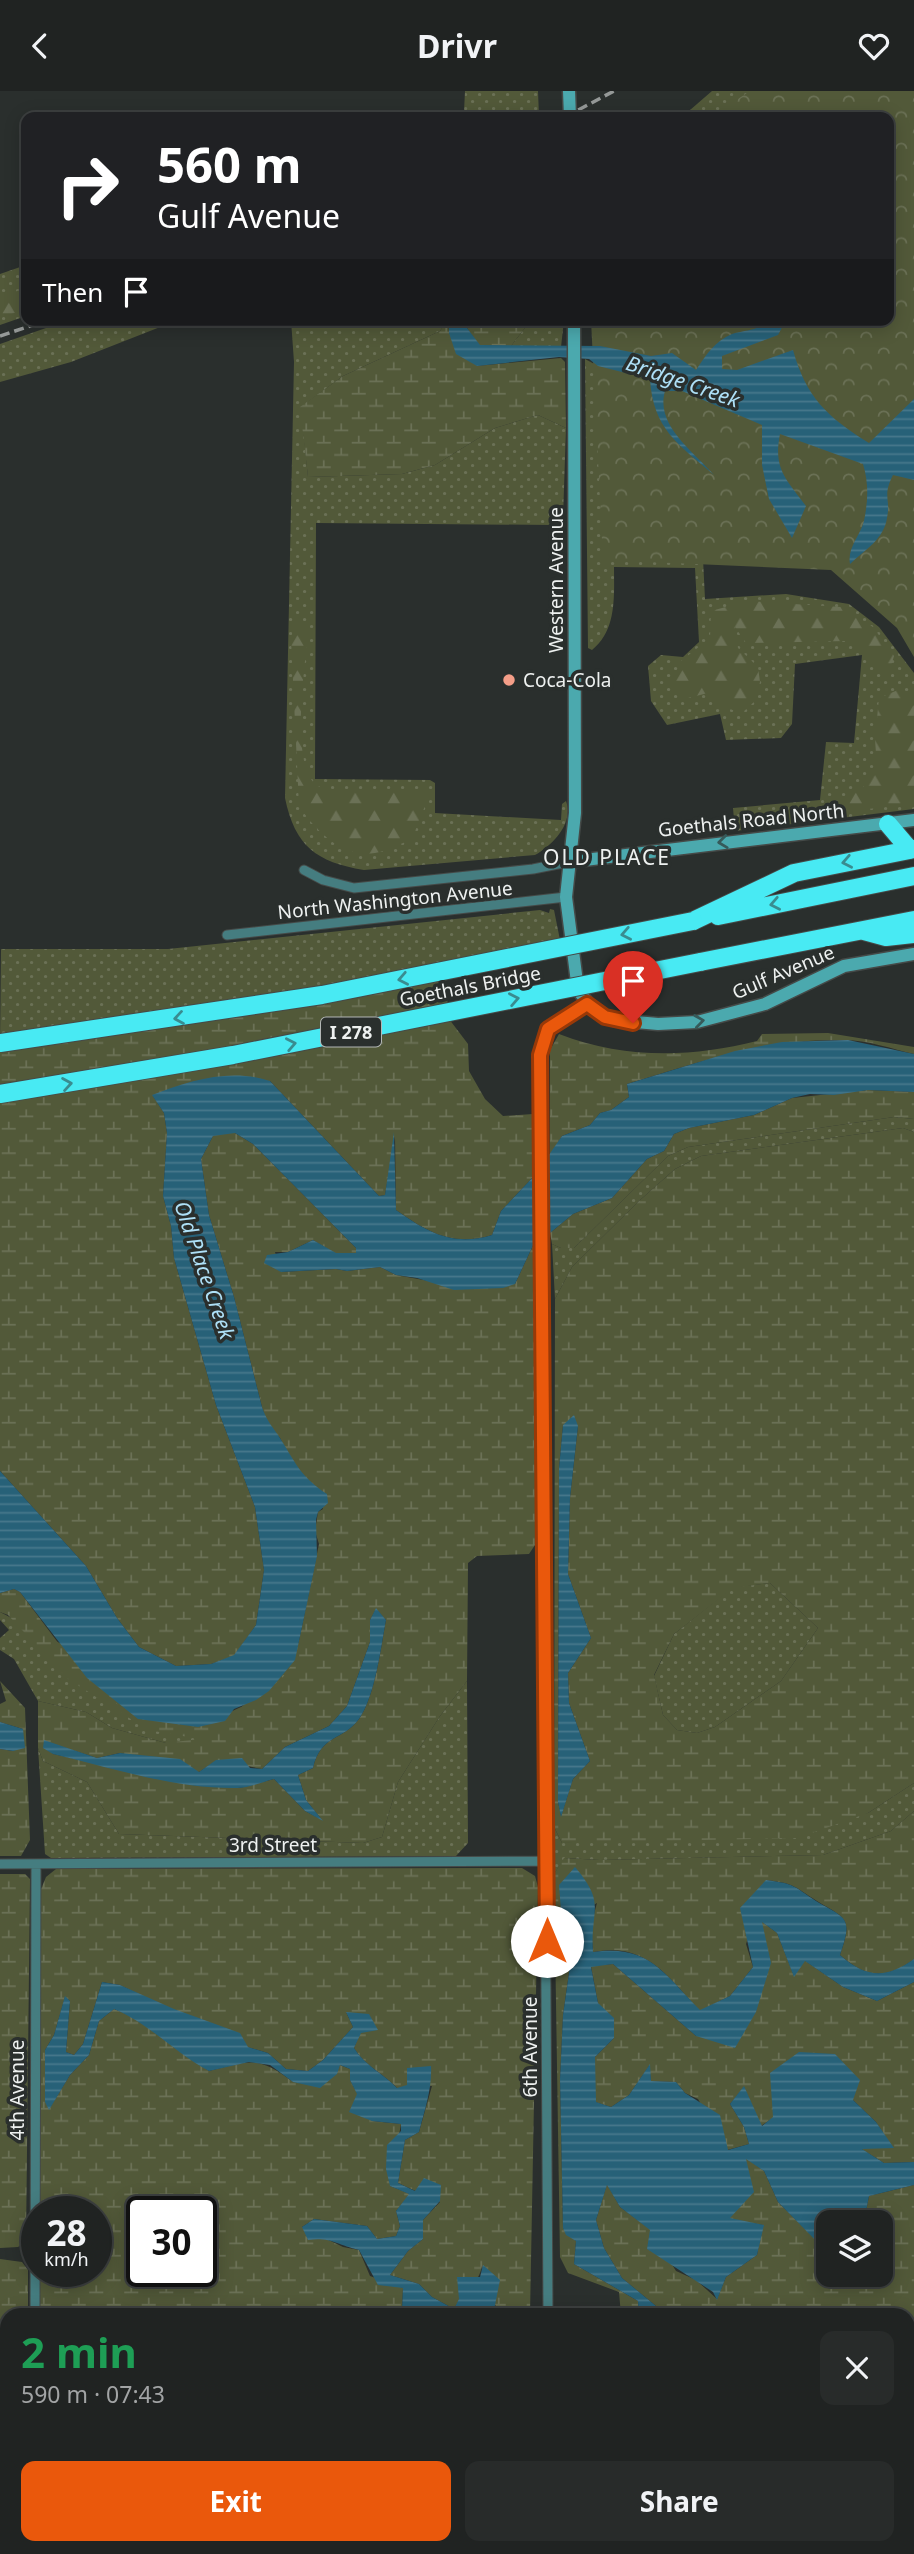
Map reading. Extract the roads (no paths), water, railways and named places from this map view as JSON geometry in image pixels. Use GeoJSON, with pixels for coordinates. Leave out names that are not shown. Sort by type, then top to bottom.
{"type":"FeatureCollection","features":[{"type":"Feature","properties":{"kind":"highway"},"geometry":{"type":"LineString","coordinates":[[888,824],[912,849]]}},
{"type":"Feature","properties":{"kind":"highway"},"geometry":{"type":"LineString","coordinates":[[693,921],[794,873],[912,849]]}},
{"type":"Feature","properties":{"kind":"highway","name":"I 278"},"geometry":{"type":"LineString","coordinates":[[693,921],[914,876]]}},
{"type":"Feature","properties":{"kind":"highway","name":"I 278"},"geometry":{"type":"LineString","coordinates":[[861,930],[914,920]]}},
{"type":"Feature","properties":{"kind":"highway","name":"Goethals Bridge"},"geometry":{"type":"LineString","coordinates":[[0,1043],[322,995],[693,921]]}},
{"type":"Feature","properties":{"kind":"highway"},"geometry":{"type":"LineString","coordinates":[[861,930],[886,937],[914,934]]}},
{"type":"Feature","properties":{"kind":"highway","name":"Goethals Bridge"},"geometry":{"type":"LineString","coordinates":[[0,1094],[233,1055],[861,930]]}},
{"type":"Feature","properties":{"kind":"street"},"geometry":{"type":"LineString","coordinates":[[569,91],[570,112]]}},
{"type":"Feature","properties":{"kind":"street","name":"Western Avenue"},"geometry":{"type":"LineString","coordinates":[[574,326],[575,813],[566,897],[575,982],[587,1004]]}},
{"type":"Feature","properties":{"kind":"street","name":"Goethals Road North"},"geometry":{"type":"LineString","coordinates":[[304,870],[323,880],[354,888],[533,869],[568,862],[914,820]]}},
{"type":"Feature","properties":{"kind":"street","name":"North Washington Avenue"},"geometry":{"type":"LineString","coordinates":[[227,935],[566,897]]}},
{"type":"Feature","properties":{"kind":"street","name":"Gulf Avenue"},"geometry":{"type":"LineString","coordinates":[[587,1004],[599,1014],[622,1022],[697,1022],[765,1004],[855,963],[914,954]]}},
{"type":"Feature","properties":{"kind":"street","name":"6th Avenue"},"geometry":{"type":"LineString","coordinates":[[548,2308],[540,1055],[542,1040],[548,1029],[587,1004]]}},
{"type":"Feature","properties":{"kind":"street","name":"3rd Street"},"geometry":{"type":"LineString","coordinates":[[0,1864],[547,1861]]}},
{"type":"Feature","properties":{"kind":"street","name":"4th Avenue"},"geometry":{"type":"LineString","coordinates":[[35,2308],[36,1864]]}},
{"type":"Feature","properties":{"kind":"water","name":"Bridge Creek"},"geometry":{"type":"Polygon","coordinates":[[[449,326],[467,326],[480,345],[600,346],[651,356],[672,353],[696,370],[711,349],[726,337],[761,326],[783,326],[778,335],[722,356],[722,369],[737,370],[793,350],[804,381],[820,404],[841,424],[869,443],[914,399],[914,480],[893,475],[887,493],[888,511],[882,532],[873,544],[850,564],[850,553],[864,521],[866,506],[867,486],[863,464],[780,434],[780,465],[787,481],[806,506],[792,538],[769,499],[762,465],[762,425],[682,391],[665,391],[665,415],[671,426],[714,475],[679,444],[662,423],[656,411],[650,379],[598,366],[589,359],[559,357],[477,366],[456,354],[449,326]]]}},
{"type":"Feature","properties":{"kind":"water","name":"Old Place Creek"},"geometry":{"type":"Polygon","coordinates":[[[848,1040],[914,1054],[914,1092],[868,1090],[834,1095],[810,1094],[792,1098],[754,1115],[689,1128],[674,1134],[664,1151],[647,1159],[612,1198],[573,1214],[550,1233],[536,1239],[515,1284],[503,1288],[454,1290],[417,1278],[396,1275],[380,1267],[347,1271],[336,1269],[281,1272],[264,1263],[267,1255],[288,1252],[313,1240],[336,1253],[356,1253],[356,1248],[253,1144],[235,1133],[213,1136],[201,1159],[209,1215],[234,1297],[262,1407],[298,1467],[327,1494],[328,1503],[318,1512],[316,1520],[317,1556],[295,1660],[269,1691],[234,1709],[225,1721],[198,1727],[138,1719],[87,1678],[20,1592],[14,1589],[0,1593],[0,1471],[86,1566],[117,1618],[139,1647],[176,1666],[211,1664],[234,1655],[256,1625],[264,1570],[255,1507],[216,1405],[174,1258],[171,1226],[163,1196],[167,1133],[164,1113],[152,1095],[211,1077],[255,1077],[270,1081],[379,1196],[385,1195],[394,1132],[396,1210],[441,1235],[478,1238],[492,1235],[501,1211],[535,1175],[562,1136],[590,1125],[600,1113],[611,1110],[629,1097],[627,1084],[735,1051],[782,1042],[848,1040]]]}},
{"type":"Feature","properties":{"kind":"water"},"geometry":{"type":"Polygon","coordinates":[[[574,1415],[578,1426],[570,1498],[568,1574],[591,1638],[568,1673],[569,1703],[590,1761],[573,1779],[561,1817],[558,1802],[559,1468],[563,1425],[574,1415]]]}},
{"type":"Feature","properties":{"kind":"water"},"geometry":{"type":"Polygon","coordinates":[[[376,1608],[386,1620],[377,1671],[365,1710],[353,1726],[321,1749],[313,1768],[298,1775],[306,1800],[323,1821],[305,1811],[274,1779],[242,1788],[190,1785],[53,1754],[43,1748],[44,1740],[97,1758],[120,1753],[180,1759],[199,1772],[216,1760],[242,1758],[250,1768],[262,1769],[285,1747],[329,1726],[347,1706],[370,1642],[370,1620],[376,1608]]]}},
{"type":"Feature","properties":{"kind":"water"},"geometry":{"type":"Polygon","coordinates":[[[0,1722],[23,1729],[25,1748],[13,1751],[0,1749],[0,1722]]]}},
{"type":"Feature","properties":{"kind":"water"},"geometry":{"type":"Polygon","coordinates":[[[575,1867],[594,1899],[593,1952],[612,1951],[642,1957],[665,1974],[700,2010],[730,1996],[753,1967],[740,1908],[766,1880],[794,1886],[841,1916],[846,1933],[840,1955],[849,1963],[867,1972],[885,1973],[914,1959],[914,1982],[877,2001],[843,1987],[805,1961],[794,1977],[777,1933],[762,1922],[771,1963],[756,2012],[735,2048],[696,2036],[613,1964],[591,1967],[598,2003],[614,2018],[614,2038],[595,2057],[596,2102],[611,2107],[629,2095],[650,2064],[651,2081],[676,2082],[685,2093],[720,2115],[728,2150],[749,2144],[744,2127],[730,2104],[744,2086],[762,2126],[773,2117],[770,2073],[799,2052],[835,2054],[860,2080],[853,2100],[876,2122],[894,2148],[862,2149],[884,2163],[914,2162],[914,2185],[869,2196],[866,2210],[816,2210],[816,2241],[778,2202],[764,2171],[746,2159],[754,2192],[730,2218],[764,2225],[757,2255],[726,2277],[717,2300],[713,2292],[647,2249],[650,2230],[620,2207],[607,2185],[596,2220],[604,2248],[622,2278],[657,2308],[638,2308],[638,2301],[574,2264],[576,2241],[566,2235],[563,2228],[560,2079],[563,2015],[571,1959],[562,1924],[559,1885],[575,1867]]]}},
{"type":"Feature","properties":{"kind":"water"},"geometry":{"type":"Polygon","coordinates":[[[102,1982],[120,1985],[174,2009],[240,2033],[248,2047],[268,2053],[286,2069],[308,2071],[323,2060],[353,2027],[346,2012],[369,2014],[378,2030],[361,2033],[354,2048],[363,2060],[397,2088],[407,2085],[407,2068],[431,2066],[429,2091],[419,2132],[405,2140],[398,2183],[415,2191],[424,2178],[441,2185],[440,2201],[423,2220],[423,2239],[408,2251],[390,2275],[419,2284],[432,2297],[452,2308],[402,2308],[403,2288],[378,2285],[359,2250],[328,2241],[308,2240],[302,2227],[314,2219],[367,2226],[377,2239],[396,2236],[400,2226],[396,2211],[409,2194],[390,2186],[386,2169],[387,2145],[401,2131],[401,2124],[372,2121],[349,2112],[357,2094],[350,2080],[350,2069],[340,2065],[337,2074],[320,2088],[293,2082],[270,2065],[249,2062],[209,2071],[139,2022],[114,2009],[99,2021],[89,2055],[70,2075],[49,2110],[45,2102],[45,2050],[54,2035],[65,1996],[70,2001],[66,2052],[74,2055],[83,2044],[102,1982]]]}},
{"type":"Feature","properties":{"kind":"water"},"geometry":{"type":"Polygon","coordinates":[[[483,2265],[500,2280],[494,2308],[454,2308],[459,2299],[457,2277],[480,2277],[483,2265]]]}},
{"type":"Feature","properties":{"kind":"railway"},"geometry":{"type":"LineString","coordinates":[[574,112],[614,91]]}},
{"type":"Feature","properties":{"kind":"railway"},"geometry":{"type":"LineString","coordinates":[[0,336],[30,326]]}},
{"type":"Feature","properties":{"kind":"place","name":"Coca-Cola"},"geometry":{"type":"Point","coordinates":[509,680]}},
{"type":"Feature","properties":{"kind":"district","name":"OLD PLACE"},"geometry":{"type":"Point","coordinates":[607,857]}}]}
